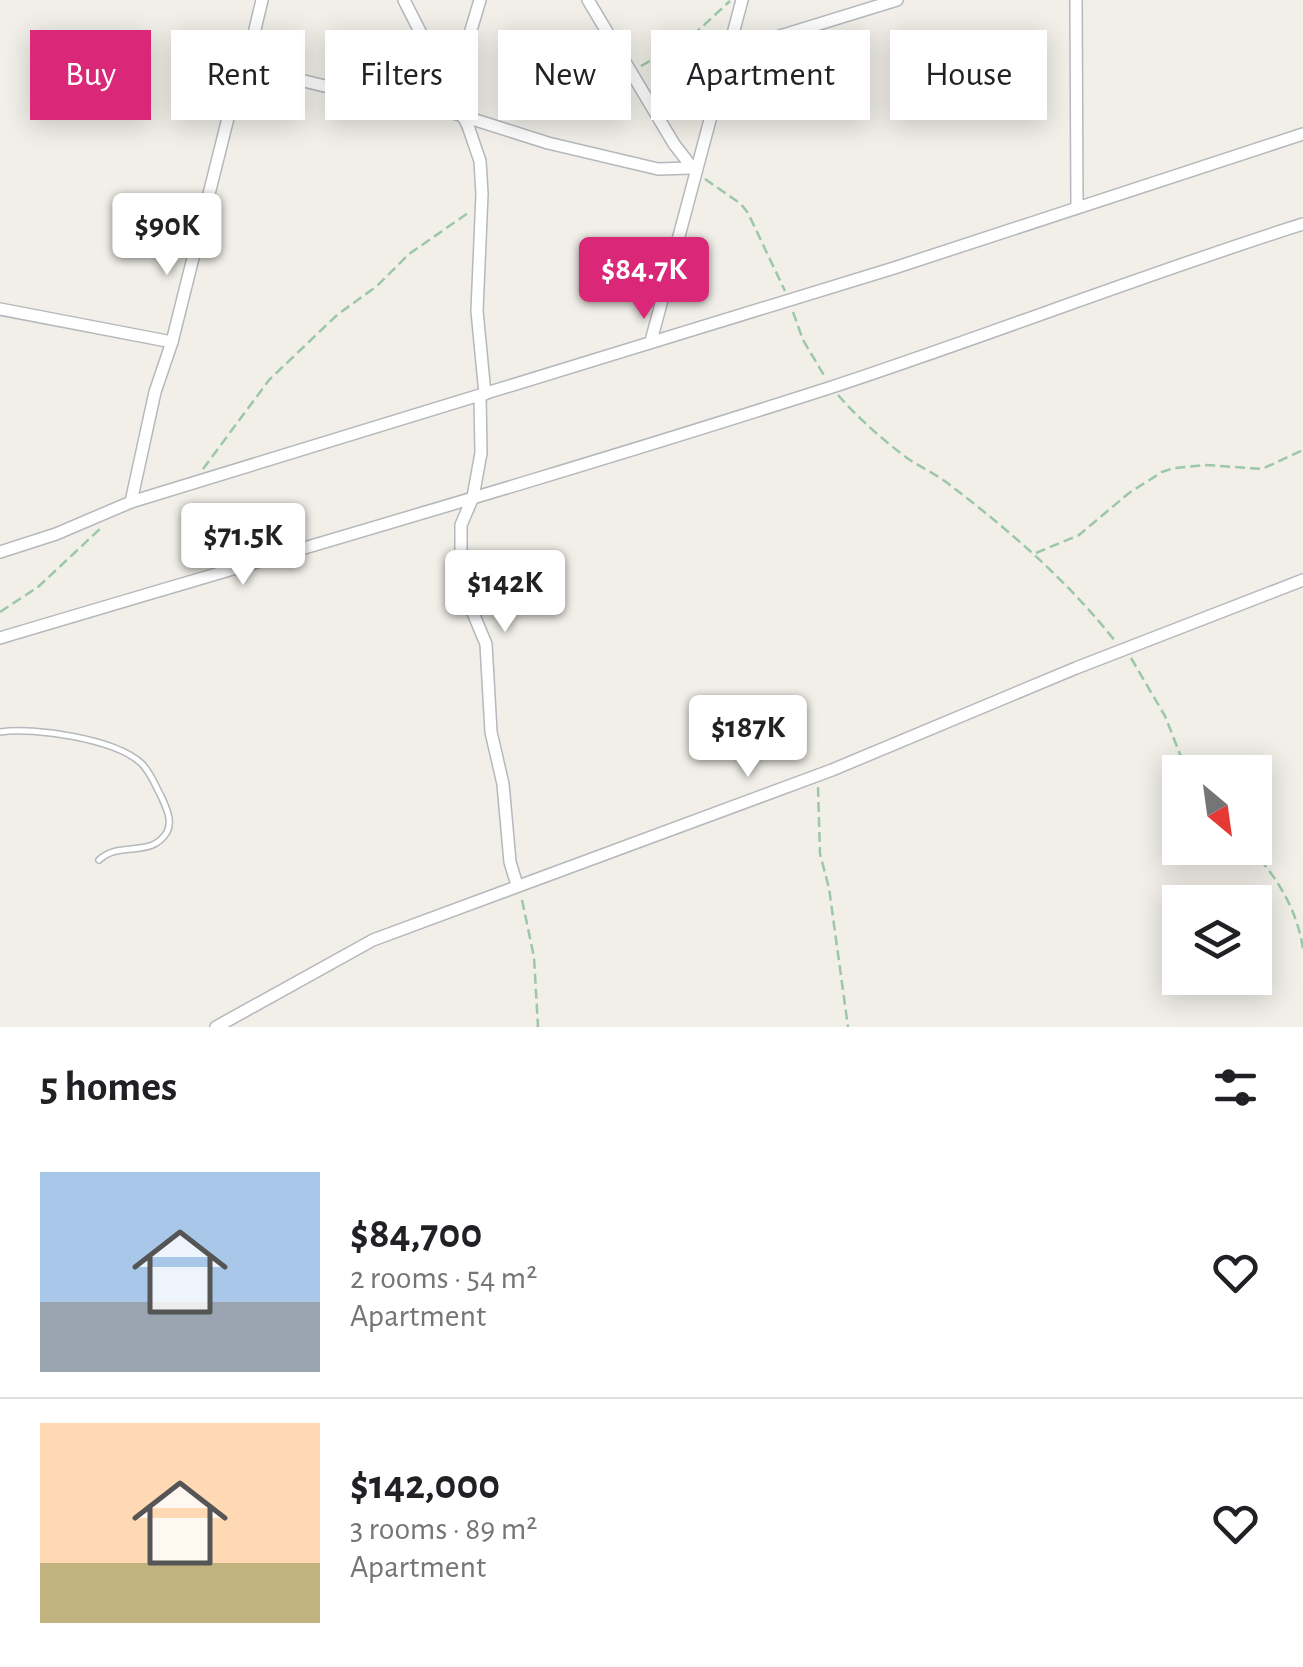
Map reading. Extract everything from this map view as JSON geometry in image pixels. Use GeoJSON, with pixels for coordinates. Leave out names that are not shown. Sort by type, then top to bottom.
{"type":"FeatureCollection","features":[{"type":"Feature","properties":{"kind":"street"},"geometry":{"type":"LineString","coordinates":[[255,30],[262,0]]}},
{"type":"Feature","properties":{"kind":"street"},"geometry":{"type":"LineString","coordinates":[[404,0],[419,30]]}},
{"type":"Feature","properties":{"kind":"street"},"geometry":{"type":"LineString","coordinates":[[471,30],[480,0]]}},
{"type":"Feature","properties":{"kind":"street"},"geometry":{"type":"LineString","coordinates":[[588,0],[674,144],[694,170]]}},
{"type":"Feature","properties":{"kind":"street"},"geometry":{"type":"LineString","coordinates":[[734,30],[742,0]]}},
{"type":"Feature","properties":{"kind":"street"},"geometry":{"type":"LineString","coordinates":[[800,30],[897,0]]}},
{"type":"Feature","properties":{"kind":"street"},"geometry":{"type":"LineString","coordinates":[[1076,0],[1077,206]]}},
{"type":"Feature","properties":{"kind":"street"},"geometry":{"type":"LineString","coordinates":[[130,502],[228,120]]}},
{"type":"Feature","properties":{"kind":"street"},"geometry":{"type":"LineString","coordinates":[[465,120],[480,161],[477,311],[482,395],[481,453],[461,526],[464,581],[486,644],[491,732],[503,784],[510,862],[517,886]]}},
{"type":"Feature","properties":{"kind":"street"},"geometry":{"type":"LineString","coordinates":[[476,120],[658,168],[694,170]]}},
{"type":"Feature","properties":{"kind":"street"},"geometry":{"type":"LineString","coordinates":[[651,341],[708,120]]}},
{"type":"Feature","properties":{"kind":"street"},"geometry":{"type":"LineString","coordinates":[[0,552],[56,534],[130,502],[790,300],[1303,134]]}},
{"type":"Feature","properties":{"kind":"street"},"geometry":{"type":"LineString","coordinates":[[0,638],[376,528],[831,387],[1303,224]]}},
{"type":"Feature","properties":{"kind":"street"},"geometry":{"type":"LineString","coordinates":[[0,309],[172,342]]}},
{"type":"Feature","properties":{"kind":"street"},"geometry":{"type":"LineString","coordinates":[[216,1027],[373,940],[815,776],[1303,580]]}},
{"type":"Feature","properties":{"kind":"lane"},"geometry":{"type":"LineString","coordinates":[[0,732],[76,737],[128,754],[148,771],[170,820],[167,832],[149,846],[114,849],[99,860]]}},
{"type":"Feature","properties":{"kind":"path"},"geometry":{"type":"LineString","coordinates":[[632,70],[690,38],[731,0]]}},
{"type":"Feature","properties":{"kind":"path"},"geometry":{"type":"LineString","coordinates":[[694,170],[734,198],[748,213],[790,300],[803,340],[831,387],[853,412],[906,458],[942,479],[1034,554],[1127,651],[1165,716],[1180,755]]}},
{"type":"Feature","properties":{"kind":"path"},"geometry":{"type":"LineString","coordinates":[[194,482],[269,380],[409,254],[482,203]]}},
{"type":"Feature","properties":{"kind":"path"},"geometry":{"type":"LineString","coordinates":[[1034,554],[1079,535],[1128,493],[1162,472],[1207,465],[1262,470],[1303,450]]}},
{"type":"Feature","properties":{"kind":"path"},"geometry":{"type":"LineString","coordinates":[[0,612],[51,575],[100,531],[114,509]]}},
{"type":"Feature","properties":{"kind":"path"},"geometry":{"type":"LineString","coordinates":[[815,776],[820,794],[820,854],[830,888],[848,1027]]}},
{"type":"Feature","properties":{"kind":"path"},"geometry":{"type":"LineString","coordinates":[[1263,865],[1287,897],[1300,924],[1303,950]]}},
{"type":"Feature","properties":{"kind":"path"},"geometry":{"type":"LineString","coordinates":[[517,886],[534,957],[538,1027]]}}]}
